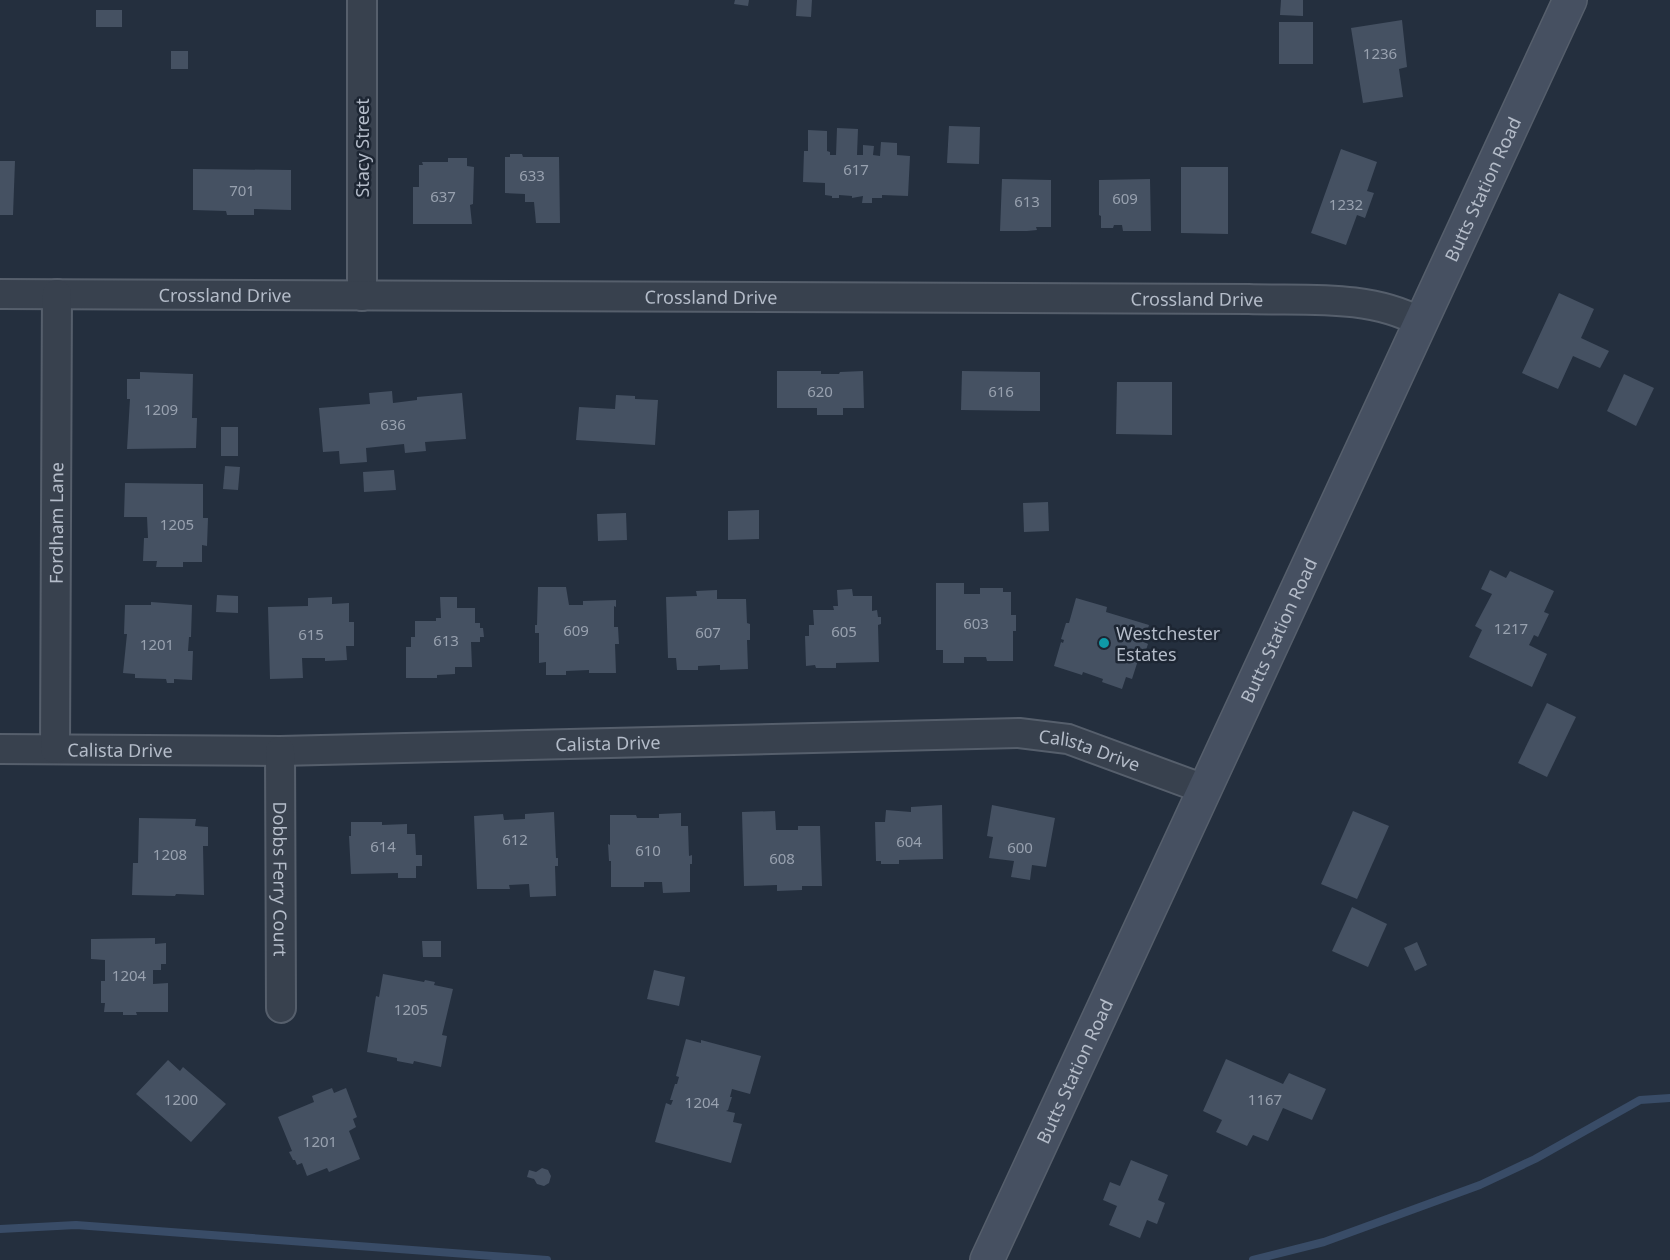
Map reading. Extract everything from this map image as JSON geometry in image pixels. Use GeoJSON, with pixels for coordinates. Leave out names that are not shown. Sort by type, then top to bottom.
{"type":"FeatureCollection","features":[{"type":"Feature","properties":{"kind":"main road","name":"Butts Station Road"},"geometry":{"type":"LineString","coordinates":[[987,1260],[1570,0]]}},
{"type":"Feature","properties":{"kind":"street","name":"Stacy Street"},"geometry":{"type":"LineString","coordinates":[[362,0],[362,296]]}},
{"type":"Feature","properties":{"kind":"street","name":"Crossland Drive"},"geometry":{"type":"LineString","coordinates":[[0,294],[1249,299],[1374,305],[1420,322]]}},
{"type":"Feature","properties":{"kind":"street","name":"Fordham Lane"},"geometry":{"type":"LineString","coordinates":[[55,749],[57,294]]}},
{"type":"Feature","properties":{"kind":"street","name":"Calista Drive"},"geometry":{"type":"LineString","coordinates":[[0,749],[280,751],[1019,733],[1068,739],[1204,789]]}},
{"type":"Feature","properties":{"kind":"street","name":"Dobbs Ferry Court"},"geometry":{"type":"LineString","coordinates":[[280,751],[281,1008]]}},
{"type":"Feature","properties":{"kind":"building"},"geometry":{"type":"Polygon","coordinates":[[[735,0],[749,0],[748,6],[734,4],[735,0]]]}},
{"type":"Feature","properties":{"kind":"building"},"geometry":{"type":"Polygon","coordinates":[[[797,0],[812,0],[811,17],[796,16],[797,0]]]}},
{"type":"Feature","properties":{"kind":"building"},"geometry":{"type":"Polygon","coordinates":[[[1281,0],[1303,0],[1303,16],[1280,15],[1281,0]]]}},
{"type":"Feature","properties":{"kind":"building"},"geometry":{"type":"Polygon","coordinates":[[[96,10],[122,10],[122,27],[96,27],[96,10]]]}},
{"type":"Feature","properties":{"kind":"building"},"geometry":{"type":"Polygon","coordinates":[[[1402,20],[1407,67],[1399,69],[1403,97],[1363,103],[1351,28],[1402,20]]]}},
{"type":"Feature","properties":{"kind":"building"},"geometry":{"type":"Polygon","coordinates":[[[1279,22],[1313,22],[1313,64],[1279,64],[1279,22]]]}},
{"type":"Feature","properties":{"kind":"building"},"geometry":{"type":"Polygon","coordinates":[[[171,51],[188,51],[188,69],[171,69],[171,51]]]}},
{"type":"Feature","properties":{"kind":"building"},"geometry":{"type":"Polygon","coordinates":[[[949,126],[980,127],[979,164],[947,163],[949,126]]]}},
{"type":"Feature","properties":{"kind":"building"},"geometry":{"type":"Polygon","coordinates":[[[837,128],[858,129],[857,155],[863,155],[863,145],[874,146],[873,155],[880,156],[881,142],[897,143],[897,155],[910,156],[908,196],[882,195],[882,198],[872,198],[872,203],[862,203],[863,196],[852,198],[852,196],[839,195],[839,198],[832,198],[832,196],[825,195],[825,183],[803,182],[804,151],[808,151],[808,130],[827,131],[827,151],[830,155],[836,155],[837,128]]]}},
{"type":"Feature","properties":{"kind":"building"},"geometry":{"type":"Polygon","coordinates":[[[1341,149],[1377,162],[1367,191],[1374,193],[1365,218],[1357,215],[1346,245],[1311,233],[1341,149]]]}},
{"type":"Feature","properties":{"kind":"building"},"geometry":{"type":"Polygon","coordinates":[[[510,154],[522,154],[523,157],[559,157],[560,223],[536,223],[534,202],[525,202],[525,194],[505,193],[505,157],[510,157],[510,154]]]}},
{"type":"Feature","properties":{"kind":"building"},"geometry":{"type":"Polygon","coordinates":[[[448,158],[467,158],[467,166],[474,167],[473,204],[470,205],[472,224],[413,224],[413,187],[419,187],[419,165],[423,165],[422,162],[448,162],[448,158]]]}},
{"type":"Feature","properties":{"kind":"building"},"geometry":{"type":"Polygon","coordinates":[[[0,161],[15,161],[13,215],[0,215],[0,161]]]}},
{"type":"Feature","properties":{"kind":"building"},"geometry":{"type":"Polygon","coordinates":[[[1181,167],[1228,167],[1228,234],[1181,233],[1181,167]]]}},
{"type":"Feature","properties":{"kind":"building"},"geometry":{"type":"Polygon","coordinates":[[[193,169],[291,170],[291,210],[254,209],[254,215],[227,215],[226,211],[193,210],[193,169]]]}},
{"type":"Feature","properties":{"kind":"building"},"geometry":{"type":"Polygon","coordinates":[[[1002,179],[1051,180],[1051,227],[1036,227],[1037,230],[1027,231],[1000,231],[1002,179]]]}},
{"type":"Feature","properties":{"kind":"building"},"geometry":{"type":"Polygon","coordinates":[[[1150,179],[1151,231],[1123,231],[1122,225],[1101,228],[1099,180],[1150,179]]]}},
{"type":"Feature","properties":{"kind":"building"},"geometry":{"type":"Polygon","coordinates":[[[1559,293],[1594,309],[1581,338],[1609,351],[1600,368],[1573,356],[1558,389],[1522,373],[1559,293]]]}},
{"type":"Feature","properties":{"kind":"building"},"geometry":{"type":"Polygon","coordinates":[[[777,371],[821,371],[821,374],[839,374],[840,372],[863,371],[864,408],[843,408],[843,415],[817,415],[817,408],[777,408],[777,371]]]}},
{"type":"Feature","properties":{"kind":"building"},"geometry":{"type":"Polygon","coordinates":[[[962,371],[1040,372],[1040,411],[961,410],[962,371]]]}},
{"type":"Feature","properties":{"kind":"building"},"geometry":{"type":"Polygon","coordinates":[[[140,372],[193,374],[192,418],[197,418],[196,448],[127,449],[130,399],[127,399],[127,379],[140,379],[140,372]]]}},
{"type":"Feature","properties":{"kind":"building"},"geometry":{"type":"Polygon","coordinates":[[[1624,374],[1654,388],[1636,426],[1607,411],[1624,374]]]}},
{"type":"Feature","properties":{"kind":"building"},"geometry":{"type":"Polygon","coordinates":[[[1117,382],[1172,382],[1172,435],[1116,434],[1117,382]]]}},
{"type":"Feature","properties":{"kind":"building"},"geometry":{"type":"Polygon","coordinates":[[[392,391],[393,403],[417,400],[417,397],[462,393],[466,439],[425,442],[426,451],[405,453],[404,444],[366,448],[367,462],[340,464],[339,451],[323,452],[319,408],[370,404],[369,393],[392,391]]]}},
{"type":"Feature","properties":{"kind":"building"},"geometry":{"type":"Polygon","coordinates":[[[616,395],[658,400],[655,445],[576,440],[579,407],[615,409],[616,395]]]}},
{"type":"Feature","properties":{"kind":"building"},"geometry":{"type":"Polygon","coordinates":[[[221,427],[238,427],[238,456],[221,456],[221,427]]]}},
{"type":"Feature","properties":{"kind":"building"},"geometry":{"type":"Polygon","coordinates":[[[225,466],[240,467],[238,490],[223,489],[225,466]]]}},
{"type":"Feature","properties":{"kind":"building"},"geometry":{"type":"Polygon","coordinates":[[[394,470],[396,490],[364,492],[363,472],[394,470]]]}},
{"type":"Feature","properties":{"kind":"building"},"geometry":{"type":"Polygon","coordinates":[[[125,483],[203,484],[203,518],[208,518],[207,546],[202,545],[202,562],[183,562],[183,567],[156,567],[157,561],[143,561],[144,538],[148,538],[147,517],[124,517],[125,483]]]}},
{"type":"Feature","properties":{"kind":"building"},"geometry":{"type":"Polygon","coordinates":[[[1048,502],[1049,531],[1024,532],[1023,503],[1048,502]]]}},
{"type":"Feature","properties":{"kind":"building"},"geometry":{"type":"Polygon","coordinates":[[[759,510],[759,539],[728,540],[728,511],[759,510]]]}},
{"type":"Feature","properties":{"kind":"building"},"geometry":{"type":"Polygon","coordinates":[[[626,513],[627,540],[598,541],[597,514],[626,513]]]}},
{"type":"Feature","properties":{"kind":"building"},"geometry":{"type":"Polygon","coordinates":[[[1490,570],[1506,578],[1510,571],[1554,591],[1544,612],[1549,614],[1538,637],[1534,635],[1529,645],[1547,654],[1532,687],[1469,657],[1482,630],[1475,626],[1492,594],[1481,589],[1490,570]]]}},
{"type":"Feature","properties":{"kind":"building"},"geometry":{"type":"Polygon","coordinates":[[[936,583],[964,583],[964,594],[980,594],[980,588],[1003,588],[1003,592],[1011,592],[1011,615],[1016,615],[1016,631],[1013,631],[1013,661],[987,661],[986,657],[964,657],[964,663],[943,663],[943,650],[936,650],[936,583]]]}},
{"type":"Feature","properties":{"kind":"building"},"geometry":{"type":"Polygon","coordinates":[[[538,587],[566,587],[569,605],[583,605],[583,601],[616,600],[614,627],[618,627],[619,644],[615,644],[616,673],[589,673],[589,670],[566,671],[566,675],[546,675],[546,662],[539,663],[539,633],[535,633],[538,587]]]}},
{"type":"Feature","properties":{"kind":"building"},"geometry":{"type":"Polygon","coordinates":[[[852,589],[853,596],[872,596],[872,611],[877,610],[878,617],[881,617],[881,624],[878,625],[879,662],[836,663],[836,668],[806,666],[805,636],[809,636],[809,625],[814,625],[813,610],[834,610],[833,606],[838,606],[837,590],[852,589]]]}},
{"type":"Feature","properties":{"kind":"building"},"geometry":{"type":"Polygon","coordinates":[[[717,590],[717,599],[746,599],[747,623],[750,624],[750,640],[747,640],[748,669],[720,670],[720,665],[698,666],[698,670],[677,670],[676,658],[668,658],[666,597],[697,596],[696,591],[717,590]]]}},
{"type":"Feature","properties":{"kind":"building"},"geometry":{"type":"Polygon","coordinates":[[[217,595],[238,596],[238,613],[216,612],[217,595]]]}},
{"type":"Feature","properties":{"kind":"building"},"geometry":{"type":"Polygon","coordinates":[[[332,597],[332,604],[349,603],[349,622],[354,622],[354,646],[346,646],[347,660],[325,661],[325,658],[302,658],[303,678],[270,679],[268,607],[308,606],[308,598],[332,597]]]}},
{"type":"Feature","properties":{"kind":"building"},"geometry":{"type":"Polygon","coordinates":[[[440,597],[457,597],[457,608],[475,608],[475,623],[480,623],[484,637],[480,637],[480,642],[471,642],[472,667],[455,667],[455,674],[437,675],[437,678],[406,678],[406,647],[411,647],[411,637],[415,637],[415,621],[436,621],[436,618],[441,618],[440,597]]]}},
{"type":"Feature","properties":{"kind":"building","name":"Westchester Estates"},"geometry":{"type":"Polygon","coordinates":[[[1076,598],[1107,607],[1106,612],[1149,625],[1144,642],[1148,644],[1145,653],[1141,651],[1132,679],[1126,677],[1122,689],[1083,672],[1082,675],[1054,666],[1061,642],[1063,643],[1064,640],[1061,639],[1066,623],[1069,623],[1076,598]]]}},
{"type":"Feature","properties":{"kind":"building"},"geometry":{"type":"Polygon","coordinates":[[[151,602],[192,605],[188,651],[193,651],[192,680],[174,679],[174,683],[167,683],[166,679],[135,678],[135,674],[123,673],[127,634],[124,634],[125,605],[151,605],[151,602]]]}},
{"type":"Feature","properties":{"kind":"building"},"geometry":{"type":"Polygon","coordinates":[[[1547,703],[1576,717],[1547,777],[1518,763],[1547,703]]]}},
{"type":"Feature","properties":{"kind":"building"},"geometry":{"type":"Polygon","coordinates":[[[942,805],[943,859],[899,860],[899,864],[881,864],[881,861],[876,861],[875,822],[885,822],[886,810],[911,812],[911,807],[942,805]]]}},
{"type":"Feature","properties":{"kind":"building"},"geometry":{"type":"Polygon","coordinates":[[[992,805],[1055,818],[1046,867],[1032,865],[1030,880],[1011,877],[1014,861],[989,858],[993,837],[987,836],[992,805]]]}},
{"type":"Feature","properties":{"kind":"building"},"geometry":{"type":"Polygon","coordinates":[[[775,811],[776,830],[798,830],[798,826],[820,826],[822,886],[802,886],[802,890],[777,891],[777,885],[744,886],[742,812],[775,811]]]}},
{"type":"Feature","properties":{"kind":"building"},"geometry":{"type":"Polygon","coordinates":[[[1353,811],[1389,826],[1357,899],[1321,884],[1353,811]]]}},
{"type":"Feature","properties":{"kind":"building"},"geometry":{"type":"Polygon","coordinates":[[[554,812],[556,858],[558,858],[558,866],[555,866],[556,896],[530,897],[529,884],[509,885],[510,889],[477,889],[474,816],[503,814],[504,820],[525,819],[525,814],[554,812]]]}},
{"type":"Feature","properties":{"kind":"building"},"geometry":{"type":"Polygon","coordinates":[[[681,813],[681,826],[688,826],[689,856],[692,855],[690,892],[663,893],[662,882],[644,882],[644,887],[611,887],[611,861],[609,861],[608,844],[610,845],[610,815],[659,818],[659,814],[681,813]]]}},
{"type":"Feature","properties":{"kind":"building"},"geometry":{"type":"Polygon","coordinates":[[[139,818],[196,819],[195,826],[208,827],[208,846],[203,846],[204,895],[132,895],[133,863],[138,863],[139,818]]]}},
{"type":"Feature","properties":{"kind":"building"},"geometry":{"type":"Polygon","coordinates":[[[351,822],[382,822],[382,825],[407,824],[407,834],[415,834],[416,855],[422,855],[422,866],[416,866],[416,878],[398,878],[398,873],[351,874],[349,836],[351,836],[351,822]]]}},
{"type":"Feature","properties":{"kind":"building"},"geometry":{"type":"Polygon","coordinates":[[[1352,907],[1387,924],[1368,967],[1332,951],[1352,907]]]}},
{"type":"Feature","properties":{"kind":"building"},"geometry":{"type":"Polygon","coordinates":[[[155,938],[155,944],[166,943],[166,964],[161,964],[161,970],[153,970],[153,984],[168,983],[168,1012],[136,1012],[137,1015],[123,1015],[123,1012],[104,1012],[105,1003],[101,1003],[101,981],[105,981],[105,960],[91,959],[91,939],[155,938]]]}},
{"type":"Feature","properties":{"kind":"building"},"geometry":{"type":"Polygon","coordinates":[[[422,941],[441,941],[441,957],[423,957],[422,941]]]}},
{"type":"Feature","properties":{"kind":"building"},"geometry":{"type":"Polygon","coordinates":[[[1417,942],[1427,965],[1415,971],[1404,948],[1417,942]]]}},
{"type":"Feature","properties":{"kind":"building"},"geometry":{"type":"Polygon","coordinates":[[[654,970],[685,977],[679,1006],[647,999],[654,970]]]}},
{"type":"Feature","properties":{"kind":"building"},"geometry":{"type":"Polygon","coordinates":[[[383,974],[435,982],[434,985],[453,989],[442,1035],[447,1036],[441,1067],[414,1061],[413,1064],[397,1061],[397,1058],[367,1052],[376,996],[379,997],[383,974]]]}},
{"type":"Feature","properties":{"kind":"building"},"geometry":{"type":"Polygon","coordinates":[[[686,1039],[701,1043],[701,1040],[761,1056],[750,1094],[732,1089],[730,1097],[732,1097],[726,1111],[735,1113],[733,1122],[742,1124],[731,1163],[655,1142],[666,1103],[671,1105],[673,1100],[670,1100],[679,1077],[676,1076],[686,1039]]]}},
{"type":"Feature","properties":{"kind":"building"},"geometry":{"type":"Polygon","coordinates":[[[1226,1059],[1283,1084],[1289,1073],[1326,1089],[1312,1120],[1283,1108],[1268,1141],[1253,1135],[1247,1146],[1216,1132],[1222,1120],[1203,1111],[1226,1059]]]}},
{"type":"Feature","properties":{"kind":"building"},"geometry":{"type":"Polygon","coordinates":[[[168,1060],[180,1071],[183,1067],[226,1104],[191,1142],[136,1094],[168,1060]]]}},
{"type":"Feature","properties":{"kind":"building"},"geometry":{"type":"Polygon","coordinates":[[[332,1088],[334,1093],[346,1088],[357,1117],[353,1119],[356,1127],[349,1131],[360,1159],[329,1172],[327,1168],[307,1176],[302,1163],[297,1165],[289,1152],[292,1151],[278,1117],[314,1102],[312,1096],[332,1088]]]}},
{"type":"Feature","properties":{"kind":"building"},"geometry":{"type":"Polygon","coordinates":[[[1131,1160],[1168,1175],[1158,1200],[1165,1203],[1157,1224],[1147,1220],[1140,1238],[1109,1225],[1117,1206],[1103,1200],[1110,1182],[1120,1186],[1131,1160]]]}},
{"type":"Feature","properties":{"kind":"building"},"geometry":{"type":"Polygon","coordinates":[[[542,1168],[548,1170],[551,1176],[549,1183],[544,1186],[527,1177],[529,1170],[536,1172],[542,1168]]]}},
{"type":"Feature","properties":{"kind":"waterway"},"geometry":{"type":"LineString","coordinates":[[1253,1260],[1324,1242],[1480,1185],[1535,1159],[1640,1100],[1670,1098]]}},
{"type":"Feature","properties":{"kind":"waterway"},"geometry":{"type":"LineString","coordinates":[[0,1229],[76,1225],[547,1260]]}},
{"type":"Feature","properties":{"kind":"place","name":"Westchester Estates"},"geometry":{"type":"Point","coordinates":[1104,643]}}]}
